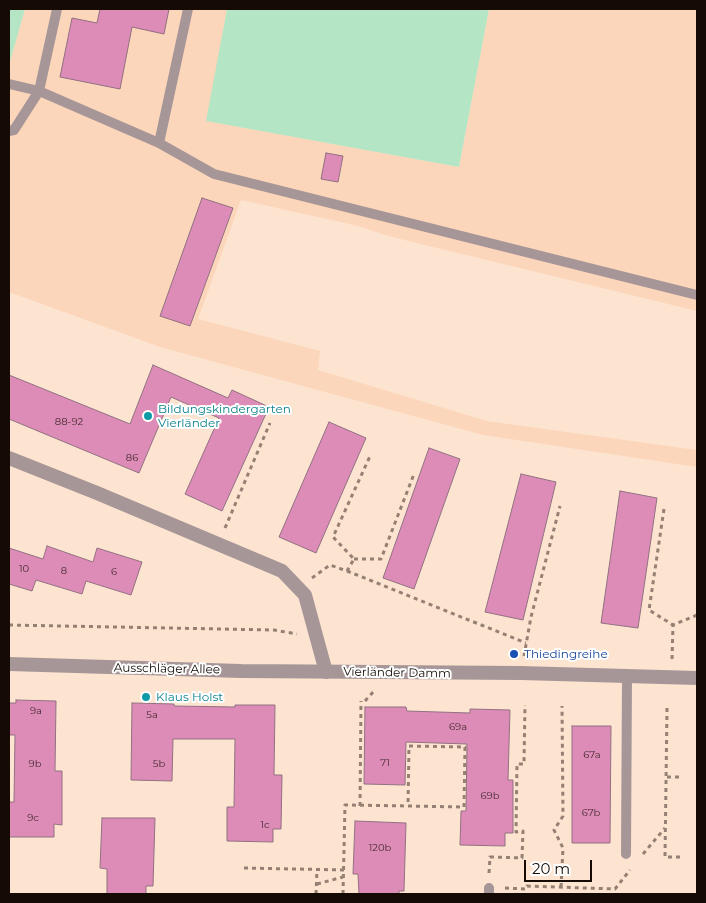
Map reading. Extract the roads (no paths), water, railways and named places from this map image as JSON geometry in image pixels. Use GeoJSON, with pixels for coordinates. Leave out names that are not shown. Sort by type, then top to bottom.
{"type":"FeatureCollection","features":[{"type":"Feature","properties":{"kind":"street","name":"Vierländer Damm"},"geometry":{"type":"LineString","coordinates":[[9,458],[282,572],[305,595],[326,672],[521,673],[697,678]]}},
{"type":"Feature","properties":{"kind":"street","name":"Ausschläger Allee"},"geometry":{"type":"LineString","coordinates":[[9,664],[326,672]]}},
{"type":"Feature","properties":{"kind":"lane"},"geometry":{"type":"LineString","coordinates":[[9,132],[14,130],[39,91],[57,9]]}},
{"type":"Feature","properties":{"kind":"lane"},"geometry":{"type":"LineString","coordinates":[[159,143],[188,9]]}},
{"type":"Feature","properties":{"kind":"lane"},"geometry":{"type":"LineString","coordinates":[[9,84],[39,91],[159,143],[214,174],[697,293]]}},
{"type":"Feature","properties":{"kind":"lane"},"geometry":{"type":"LineString","coordinates":[[626,854],[627,676]]}},
{"type":"Feature","properties":{"kind":"place","name":"Bildungskindergarten Vierländer"},"geometry":{"type":"Point","coordinates":[148,416]}},
{"type":"Feature","properties":{"kind":"place","name":"Thiedingreihe"},"geometry":{"type":"Point","coordinates":[514,654]}},
{"type":"Feature","properties":{"kind":"place","name":"Klaus Holst"},"geometry":{"type":"Point","coordinates":[146,697]}}]}
